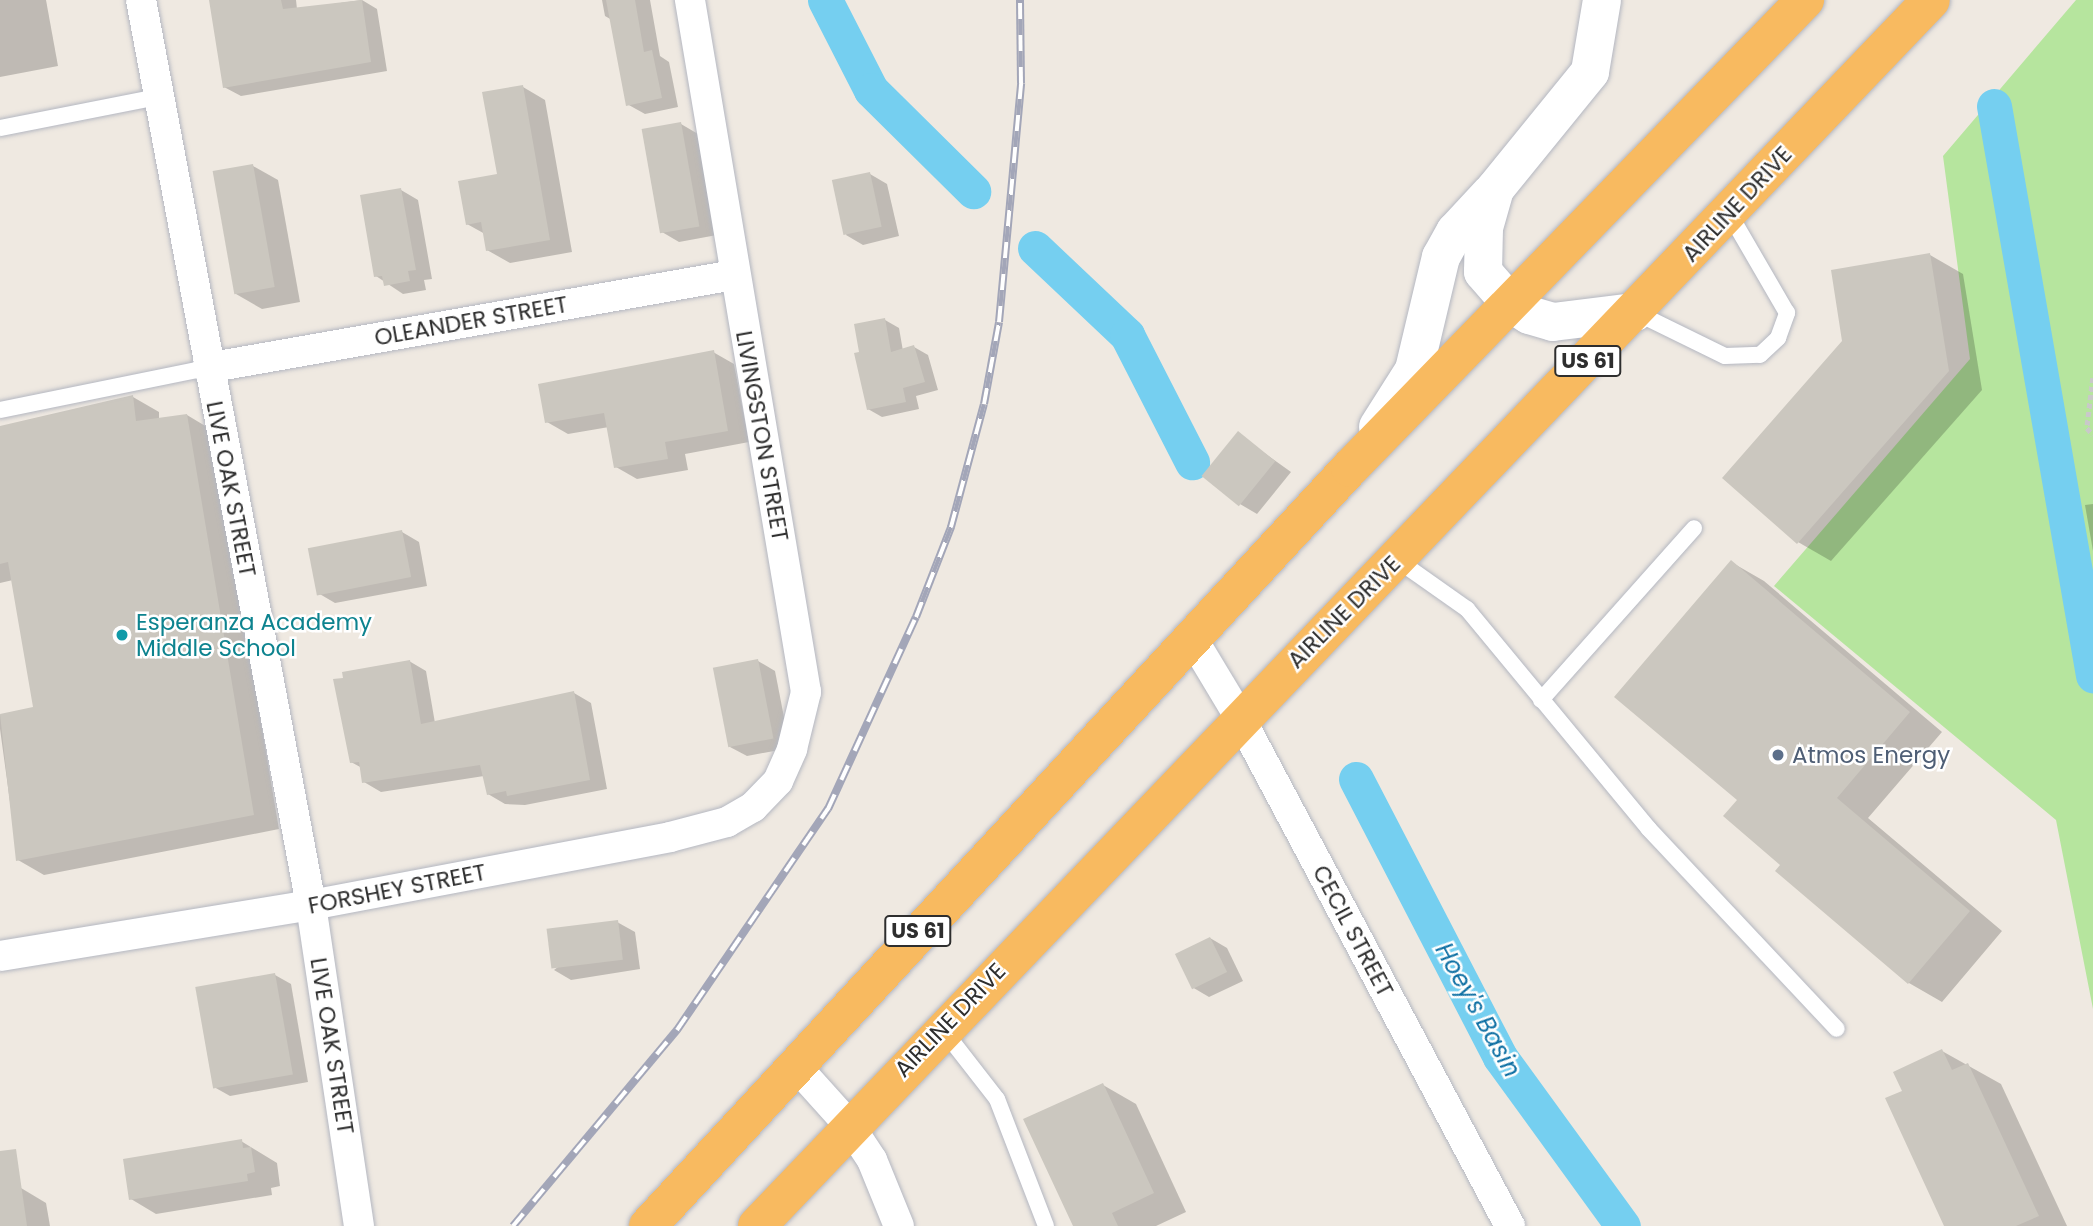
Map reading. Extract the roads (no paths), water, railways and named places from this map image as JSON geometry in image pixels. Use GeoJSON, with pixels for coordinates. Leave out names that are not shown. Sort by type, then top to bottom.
{"type":"FeatureCollection","features":[{"type":"Feature","properties":{"kind":"highway","name":"US 61"},"geometry":{"type":"LineString","coordinates":[[648,1226],[794,1064],[1350,468],[1805,0]]}},
{"type":"Feature","properties":{"kind":"highway","name":"AIRLINE DRIVE"},"geometry":{"type":"LineString","coordinates":[[757,1226],[849,1125],[1635,312],[1931,0]]}},
{"type":"Feature","properties":{"kind":"street","name":"LIVE OAK STREET"},"geometry":{"type":"LineString","coordinates":[[141,0],[311,905],[359,1226]]}},
{"type":"Feature","properties":{"kind":"street","name":"LIVINGSTON STREET"},"geometry":{"type":"LineString","coordinates":[[690,0],[806,692],[792,749],[778,781]]}},
{"type":"Feature","properties":{"kind":"street"},"geometry":{"type":"LineString","coordinates":[[1350,468],[1414,370],[1441,257],[1455,232],[1495,189],[1590,72],[1602,0]]}},
{"type":"Feature","properties":{"kind":"street"},"geometry":{"type":"LineString","coordinates":[[1495,189],[1484,228],[1483,272],[1510,303],[1529,315],[1553,322],[1635,312]]}},
{"type":"Feature","properties":{"kind":"street","name":"OLEANDER STREET"},"geometry":{"type":"LineString","coordinates":[[208,368],[734,275]]}},
{"type":"Feature","properties":{"kind":"street","name":"CECIL STREET"},"geometry":{"type":"LineString","coordinates":[[1192,638],[1240,718],[1509,1226]]}},
{"type":"Feature","properties":{"kind":"street","name":"FORSHEY STREET"},"geometry":{"type":"LineString","coordinates":[[0,956],[311,905],[681,834],[727,822],[753,807],[778,781]]}},
{"type":"Feature","properties":{"kind":"street"},"geometry":{"type":"LineString","coordinates":[[794,1064],[849,1125],[881,1175],[899,1226]]}},
{"type":"Feature","properties":{"kind":"lane"},"geometry":{"type":"LineString","coordinates":[[0,128],[158,97]]}},
{"type":"Feature","properties":{"kind":"lane"},"geometry":{"type":"LineString","coordinates":[[1635,312],[1725,356],[1760,355],[1778,338],[1787,313],[1728,212]]}},
{"type":"Feature","properties":{"kind":"lane"},"geometry":{"type":"LineString","coordinates":[[0,410],[208,368]]}},
{"type":"Feature","properties":{"kind":"lane"},"geometry":{"type":"LineString","coordinates":[[1541,700],[1694,528]]}},
{"type":"Feature","properties":{"kind":"lane"},"geometry":{"type":"LineString","coordinates":[[1396,559],[1467,609],[1649,829],[1836,1029]]}},
{"type":"Feature","properties":{"kind":"lane"},"geometry":{"type":"LineString","coordinates":[[942,1029],[997,1099],[1046,1226]]}},
{"type":"Feature","properties":{"kind":"waterway"},"geometry":{"type":"LineString","coordinates":[[825,0],[871,90],[973,191]]}},
{"type":"Feature","properties":{"kind":"waterway"},"geometry":{"type":"LineString","coordinates":[[1994,106],[2093,675]]}},
{"type":"Feature","properties":{"kind":"waterway"},"geometry":{"type":"LineString","coordinates":[[1035,248],[1127,335],[1192,462]]}},
{"type":"Feature","properties":{"kind":"waterway","name":"Hoey's Basin"},"geometry":{"type":"LineString","coordinates":[[1356,779],[1500,1057],[1623,1226]]}},
{"type":"Feature","properties":{"kind":"railway"},"geometry":{"type":"LineString","coordinates":[[513,1226],[677,1030],[828,809],[916,617],[951,527],[984,404],[999,322],[1021,83],[1020,0]]}},
{"type":"Feature","properties":{"kind":"place","name":"Esperanza Academy Middle School"},"geometry":{"type":"Point","coordinates":[122,635]}},
{"type":"Feature","properties":{"kind":"place","name":"Atmos Energy"},"geometry":{"type":"Point","coordinates":[1778,755]}}]}
